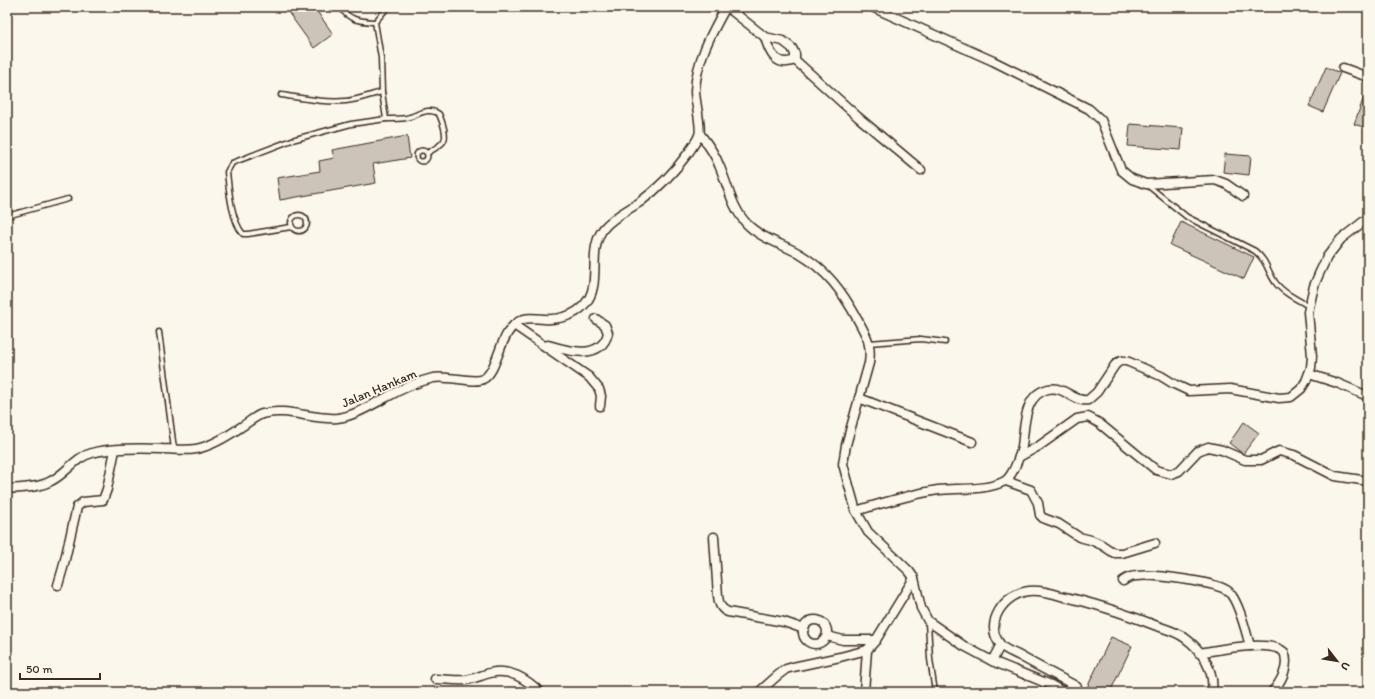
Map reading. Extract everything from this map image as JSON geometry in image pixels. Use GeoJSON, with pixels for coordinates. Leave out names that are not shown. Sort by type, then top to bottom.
{"type":"FeatureCollection","features":[{"type":"Feature","properties":{"kind":"street"},"geometry":{"type":"LineString","coordinates":[[921,170],[858,117],[795,60],[795,54],[792,48],[783,40],[765,37],[726,7],[708,42],[698,73],[695,88],[700,134],[719,164],[732,201],[738,212],[755,231],[807,259],[826,274],[837,285],[849,304],[869,343],[869,363],[842,464],[856,511],[868,532],[909,571],[914,578],[920,604],[928,621],[964,646],[992,661],[1051,685],[1063,692]]}},
{"type":"Feature","properties":{"kind":"street"},"geometry":{"type":"LineString","coordinates":[[872,7],[993,61],[1089,109],[1101,120],[1121,170],[1132,179],[1146,184],[1215,180],[1226,184],[1243,196]]}},
{"type":"Feature","properties":{"kind":"street"},"geometry":{"type":"LineString","coordinates":[[765,37],[769,51],[779,61],[789,63],[795,60]]}},
{"type":"Feature","properties":{"kind":"street"},"geometry":{"type":"LineString","coordinates":[[1343,68],[1368,77]]}},
{"type":"Feature","properties":{"kind":"street"},"geometry":{"type":"LineString","coordinates":[[600,406],[601,396],[595,382],[514,325],[528,318],[560,318],[574,312],[584,305],[592,290],[595,255],[602,231],[610,222],[643,200],[663,183],[678,166],[700,134]]}},
{"type":"Feature","properties":{"kind":"street"},"geometry":{"type":"LineString","coordinates":[[856,511],[938,490],[986,487],[1006,481],[1012,473],[1019,457],[1027,410],[1038,396],[1044,390],[1054,388],[1064,391],[1081,400],[1088,400],[1097,392],[1115,364],[1119,361],[1125,360],[1161,376],[1189,391],[1230,389],[1279,398],[1291,397],[1301,388],[1309,374],[1312,356],[1308,328],[1309,306],[1314,286],[1323,265],[1331,250],[1340,239],[1368,218]]}},
{"type":"Feature","properties":{"kind":"street"},"geometry":{"type":"LineString","coordinates":[[541,343],[574,352],[595,350],[603,344],[608,333],[605,325],[596,320]]}},
{"type":"Feature","properties":{"kind":"street","name":"Jalan Hankam"},"geometry":{"type":"LineString","coordinates":[[7,489],[44,484],[57,478],[85,455],[102,451],[197,449],[208,446],[263,414],[280,412],[323,418],[341,417],[368,408],[399,391],[433,378],[446,377],[472,381],[481,380],[489,373],[500,346],[514,325]]}},
{"type":"Feature","properties":{"kind":"street"},"geometry":{"type":"LineString","coordinates":[[1309,374],[1337,383],[1365,395]]}},
{"type":"Feature","properties":{"kind":"street"},"geometry":{"type":"LineString","coordinates":[[859,398],[972,442]]}},
{"type":"Feature","properties":{"kind":"street"},"geometry":{"type":"LineString","coordinates":[[1019,457],[1039,446],[1077,419],[1088,417],[1099,423],[1156,470],[1171,474],[1179,471],[1198,451],[1208,447],[1222,450],[1245,460],[1261,460],[1279,451],[1294,455],[1335,476],[1368,481]]}},
{"type":"Feature","properties":{"kind":"street"},"geometry":{"type":"LineString","coordinates":[[58,585],[77,507],[83,502],[103,500],[107,489],[115,450]]}},
{"type":"Feature","properties":{"kind":"street"},"geometry":{"type":"LineString","coordinates":[[1006,481],[1031,490],[1038,503],[1040,515],[1043,518],[1058,524],[1078,537],[1102,544],[1114,553],[1122,553],[1155,543]]}},
{"type":"Feature","properties":{"kind":"street"},"geometry":{"type":"LineString","coordinates":[[714,537],[714,556],[718,596],[719,604],[723,610],[784,622],[804,628]]}},
{"type":"Feature","properties":{"kind":"street"},"geometry":{"type":"LineString","coordinates":[[1123,581],[1130,577],[1141,575],[1208,583],[1224,588],[1230,592],[1239,610],[1250,646]]}},
{"type":"Feature","properties":{"kind":"street"},"geometry":{"type":"LineString","coordinates":[[759,692],[786,669],[867,650],[876,640],[914,578]]}},
{"type":"Feature","properties":{"kind":"street"},"geometry":{"type":"LineString","coordinates":[[1078,692],[1077,687],[1074,685],[1000,646],[994,631],[994,622],[998,612],[1009,599],[1024,592],[1036,591],[1095,604],[1135,617],[1184,637],[1199,653],[1210,669],[1212,676],[1212,692]]}},
{"type":"Feature","properties":{"kind":"street"},"geometry":{"type":"LineString","coordinates":[[813,620],[821,622],[827,628],[827,636],[822,643],[810,643],[804,637],[804,628],[813,620]]}},
{"type":"Feature","properties":{"kind":"street"},"geometry":{"type":"LineString","coordinates":[[827,636],[843,640],[876,640]]}},
{"type":"Feature","properties":{"kind":"street"},"geometry":{"type":"LineString","coordinates":[[992,661],[1000,646]]}},
{"type":"Feature","properties":{"kind":"street"},"geometry":{"type":"LineString","coordinates":[[1199,653],[1250,646],[1272,646],[1279,649],[1284,652],[1286,659],[1285,669],[1281,679],[1272,692]]}},
{"type":"Feature","properties":{"kind":"street"},"geometry":{"type":"LineString","coordinates":[[864,692],[867,650]]}},
{"type":"Feature","properties":{"kind":"street"},"geometry":{"type":"LineString","coordinates":[[435,679],[467,680],[492,673],[507,671],[521,677],[540,692]]}},
{"type":"Feature","properties":{"kind":"lane"},"geometry":{"type":"LineString","coordinates":[[340,7],[350,17],[356,20],[375,22]]}},
{"type":"Feature","properties":{"kind":"lane"},"geometry":{"type":"LineString","coordinates":[[375,22],[388,7]]}},
{"type":"Feature","properties":{"kind":"lane"},"geometry":{"type":"LineString","coordinates":[[375,22],[381,58],[382,92],[386,119]]}},
{"type":"Feature","properties":{"kind":"lane"},"geometry":{"type":"LineString","coordinates":[[281,96],[340,101],[353,100],[382,92]]}},
{"type":"Feature","properties":{"kind":"lane"},"geometry":{"type":"LineString","coordinates":[[291,227],[248,234],[241,232],[231,206],[227,172],[230,164],[292,140],[351,124],[406,118],[427,111],[434,111],[439,114],[445,136],[442,143],[427,153]]}},
{"type":"Feature","properties":{"kind":"lane"},"geometry":{"type":"LineString","coordinates":[[7,130],[8,123]]}},
{"type":"Feature","properties":{"kind":"lane"},"geometry":{"type":"LineString","coordinates":[[1146,184],[1187,218],[1255,251],[1262,257],[1275,283],[1290,295],[1309,306]]}},
{"type":"Feature","properties":{"kind":"lane"},"geometry":{"type":"LineString","coordinates":[[7,216],[68,199]]}},
{"type":"Feature","properties":{"kind":"lane"},"geometry":{"type":"LineString","coordinates":[[159,332],[174,450]]}},
{"type":"Feature","properties":{"kind":"lane"},"geometry":{"type":"LineString","coordinates":[[869,343],[921,339],[945,342]]}},
{"type":"Feature","properties":{"kind":"lane"},"geometry":{"type":"LineString","coordinates":[[928,621],[930,659],[936,692]]}},
{"type":"Feature","properties":{"kind":"building"},"geometry":{"type":"Polygon","coordinates":[[[294,7],[314,7],[333,34],[314,48],[288,12],[294,7]]]}},
{"type":"Feature","properties":{"kind":"building"},"geometry":{"type":"Polygon","coordinates":[[[1368,63],[1368,73],[1365,72],[1368,63]]]}},
{"type":"Feature","properties":{"kind":"building"},"geometry":{"type":"Polygon","coordinates":[[[1326,67],[1340,73],[1323,112],[1309,106],[1326,67]]]}},
{"type":"Feature","properties":{"kind":"building"},"geometry":{"type":"Polygon","coordinates":[[[1364,97],[1368,98],[1368,123],[1366,128],[1354,124],[1364,97]]]}},
{"type":"Feature","properties":{"kind":"building"},"geometry":{"type":"Polygon","coordinates":[[[1130,124],[1183,128],[1181,150],[1128,146],[1130,124]]]}},
{"type":"Feature","properties":{"kind":"building"},"geometry":{"type":"Polygon","coordinates":[[[407,136],[410,158],[373,164],[376,183],[280,200],[277,178],[320,171],[319,161],[334,158],[332,150],[407,136]]]}},
{"type":"Feature","properties":{"kind":"building"},"geometry":{"type":"Polygon","coordinates":[[[1225,154],[1251,156],[1249,175],[1223,172],[1225,154]]]}},
{"type":"Feature","properties":{"kind":"building"},"geometry":{"type":"Polygon","coordinates":[[[1181,222],[1254,257],[1244,279],[1170,245],[1181,222]]]}},
{"type":"Feature","properties":{"kind":"building"},"geometry":{"type":"Polygon","coordinates":[[[1244,422],[1259,433],[1243,454],[1229,443],[1244,422]]]}},
{"type":"Feature","properties":{"kind":"building"},"geometry":{"type":"Polygon","coordinates":[[[1111,637],[1132,646],[1110,692],[1085,692],[1111,637]]]}}]}
